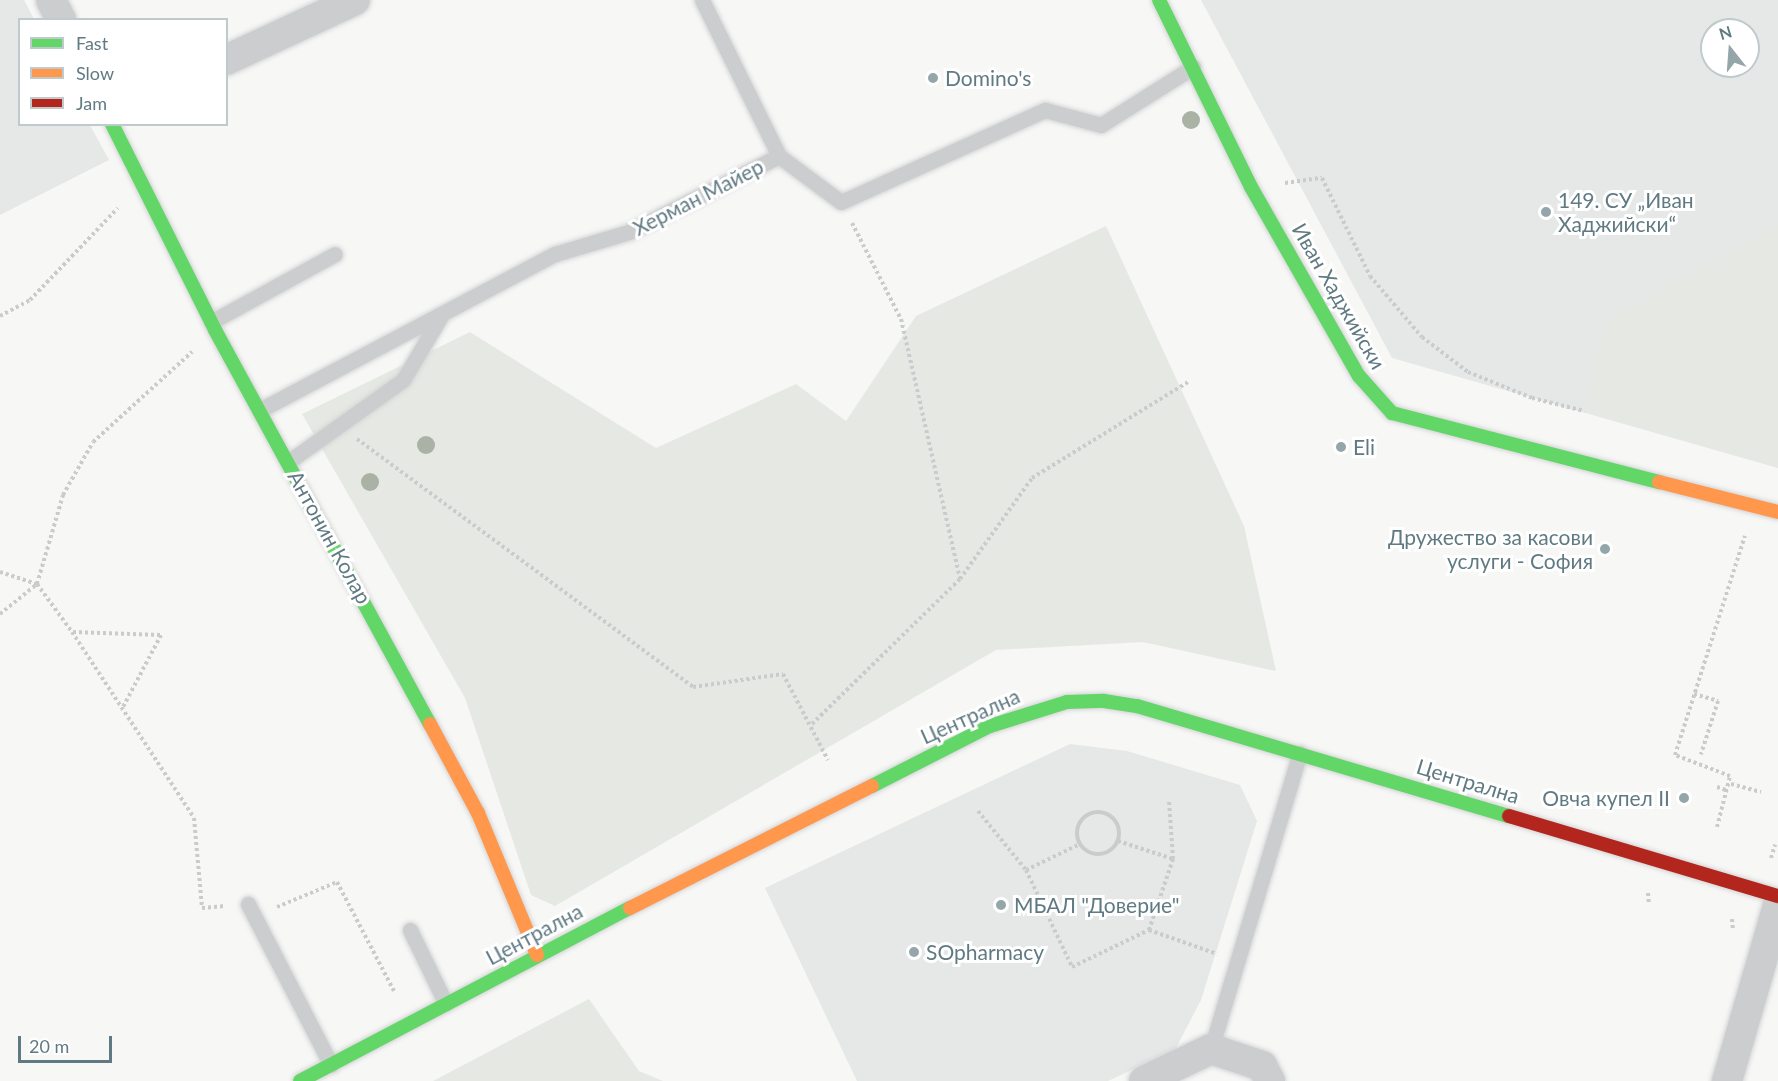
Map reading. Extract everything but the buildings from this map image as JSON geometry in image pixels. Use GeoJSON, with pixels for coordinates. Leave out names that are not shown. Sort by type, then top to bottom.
{"type":"FeatureCollection","features":[{"type":"Feature","properties":{"kind":"street"},"geometry":{"type":"LineString","coordinates":[[51,0],[60,18]]}},
{"type":"Feature","properties":{"kind":"street"},"geometry":{"type":"LineString","coordinates":[[228,59],[355,0]]}},
{"type":"Feature","properties":{"kind":"street","name":"Иван Хаджийски"},"geometry":{"type":"LineString","coordinates":[[1159,0],[1251,187],[1359,376],[1392,413],[1778,512]]}},
{"type":"Feature","properties":{"kind":"street","name":"Антонин Колар"},"geometry":{"type":"LineString","coordinates":[[113,126],[213,326],[261,410],[478,813],[537,955]]}},
{"type":"Feature","properties":{"kind":"street","name":"Централна"},"geometry":{"type":"LineString","coordinates":[[300,1081],[537,955],[990,726],[1032,711],[1067,702],[1104,701],[1137,706],[1778,896]]}},
{"type":"Feature","properties":{"kind":"street"},"geometry":{"type":"LineString","coordinates":[[1727,1081],[1778,905]]}},
{"type":"Feature","properties":{"kind":"street"},"geometry":{"type":"LineString","coordinates":[[1143,1081],[1211,1049],[1266,1073]]}},
{"type":"Feature","properties":{"kind":"lane"},"geometry":{"type":"LineString","coordinates":[[702,0],[779,156]]}},
{"type":"Feature","properties":{"kind":"lane"},"geometry":{"type":"LineString","coordinates":[[841,202],[1045,110],[1101,125],[1193,67]]}},
{"type":"Feature","properties":{"kind":"lane","name":"Херман Майер"},"geometry":{"type":"LineString","coordinates":[[261,410],[555,254],[629,232],[779,156],[841,202]]}},
{"type":"Feature","properties":{"kind":"lane"},"geometry":{"type":"LineString","coordinates":[[213,326],[335,254]]}},
{"type":"Feature","properties":{"kind":"lane"},"geometry":{"type":"LineString","coordinates":[[288,462],[341,427],[404,380],[442,315]]}},
{"type":"Feature","properties":{"kind":"lane"},"geometry":{"type":"LineString","coordinates":[[1211,1049],[1300,753]]}},
{"type":"Feature","properties":{"kind":"lane"},"geometry":{"type":"LineString","coordinates":[[248,904],[331,1065]]}},
{"type":"Feature","properties":{"kind":"lane"},"geometry":{"type":"LineString","coordinates":[[410,930],[446,1004]]}},
{"type":"Feature","properties":{"kind":"path"},"geometry":{"type":"LineString","coordinates":[[1251,187],[1322,178],[1370,276],[1422,337],[1468,372],[1532,398],[1584,411]]}},
{"type":"Feature","properties":{"kind":"path"},"geometry":{"type":"LineString","coordinates":[[0,316],[30,300],[141,184]]}},
{"type":"Feature","properties":{"kind":"path"},"geometry":{"type":"LineString","coordinates":[[841,202],[901,319],[960,579]]}},
{"type":"Feature","properties":{"kind":"path"},"geometry":{"type":"LineString","coordinates":[[0,614],[37,584],[63,495],[93,442],[213,326]]}},
{"type":"Feature","properties":{"kind":"path"},"geometry":{"type":"LineString","coordinates":[[812,724],[960,579],[1032,478],[1188,382]]}},
{"type":"Feature","properties":{"kind":"path"},"geometry":{"type":"LineString","coordinates":[[341,427],[693,687],[783,674],[812,724],[828,760]]}},
{"type":"Feature","properties":{"kind":"path"},"geometry":{"type":"LineString","coordinates":[[1717,827],[1730,776],[1675,756],[1755,505]]}},
{"type":"Feature","properties":{"kind":"path"},"geometry":{"type":"LineString","coordinates":[[0,572],[37,584],[123,708],[194,818],[202,908],[264,902],[279,908],[337,882],[393,991]]}},
{"type":"Feature","properties":{"kind":"path"},"geometry":{"type":"LineString","coordinates":[[72,632],[161,635],[123,708]]}},
{"type":"Feature","properties":{"kind":"path"},"geometry":{"type":"LineString","coordinates":[[1694,694],[1718,701],[1701,754]]}},
{"type":"Feature","properties":{"kind":"path"},"geometry":{"type":"LineString","coordinates":[[1731,784],[1761,792]]}},
{"type":"Feature","properties":{"kind":"path"},"geometry":{"type":"LineString","coordinates":[[1717,787],[1726,790]]}},
{"type":"Feature","properties":{"kind":"path"},"geometry":{"type":"LineString","coordinates":[[1149,930],[1173,859],[1169,800]]}},
{"type":"Feature","properties":{"kind":"path"},"geometry":{"type":"LineString","coordinates":[[978,811],[1026,870],[1072,967],[1149,930],[1239,962]]}},
{"type":"Feature","properties":{"kind":"path"},"geometry":{"type":"LineString","coordinates":[[1092,813],[1110,816],[1120,831],[1118,841],[1105,854],[1095,854],[1080,844],[1078,826],[1092,813]]}},
{"type":"Feature","properties":{"kind":"path"},"geometry":{"type":"LineString","coordinates":[[1118,841],[1173,859]]}},
{"type":"Feature","properties":{"kind":"path"},"geometry":{"type":"LineString","coordinates":[[1026,870],[1080,844]]}},
{"type":"Feature","properties":{"kind":"path"},"geometry":{"type":"LineString","coordinates":[[1771,858],[1775,845]]}},
{"type":"Feature","properties":{"kind":"path"},"geometry":{"type":"LineString","coordinates":[[1646,891],[1651,896],[1649,904]]}},
{"type":"Feature","properties":{"kind":"path"},"geometry":{"type":"LineString","coordinates":[[1733,930],[1735,920]]}},
{"type":"Feature","properties":{"kind":"shaded area"},"geometry":{"type":"Polygon","coordinates":[[[0,0],[24,0],[33,18],[18,18],[18,126],[91,126],[109,160],[0,215],[0,0]]]}},
{"type":"Feature","properties":{"kind":"shaded area","name":"149. СУ „Иван Хаджийски“"},"geometry":{"type":"Polygon","coordinates":[[[1201,0],[1778,0],[1778,468],[1392,358],[1201,0]]]}},
{"type":"Feature","properties":{"kind":"shaded area"},"geometry":{"type":"Polygon","coordinates":[[[1778,224],[1778,468],[1584,411],[1604,330],[1601,324],[1778,224]]]}},
{"type":"Feature","properties":{"kind":"shaded area"},"geometry":{"type":"Polygon","coordinates":[[[1106,226],[1244,526],[1276,671],[1143,642],[996,650],[555,906],[531,895],[465,698],[302,414],[470,332],[656,448],[796,384],[846,421],[916,316],[1106,226]]]}},
{"type":"Feature","properties":{"kind":"shaded area","name":"МБАЛ \"Доверие\""},"geometry":{"type":"Polygon","coordinates":[[[1070,744],[1127,751],[1240,785],[1257,821],[1201,1000],[1175,1050],[1108,1081],[857,1081],[765,888],[1070,744]]]}},
{"type":"Feature","properties":{"kind":"shaded area"},"geometry":{"type":"Polygon","coordinates":[[[589,999],[639,1071],[663,1081],[433,1081],[589,999]]]}},
{"type":"Feature","properties":{"kind":"traffic: fast"},"geometry":{"type":"LineString","coordinates":[[1159,0],[1251,187],[1359,376],[1392,413],[1659,482]]}},
{"type":"Feature","properties":{"kind":"traffic: fast"},"geometry":{"type":"LineString","coordinates":[[113,126],[215,330],[430,724]]}},
{"type":"Feature","properties":{"kind":"traffic: fast"},"geometry":{"type":"LineString","coordinates":[[872,786],[990,726],[1067,702],[1104,701],[1137,706],[1509,816]]}},
{"type":"Feature","properties":{"kind":"traffic: fast"},"geometry":{"type":"LineString","coordinates":[[300,1081],[630,908]]}},
{"type":"Feature","properties":{"kind":"traffic: slow"},"geometry":{"type":"LineString","coordinates":[[1659,482],[1778,512]]}},
{"type":"Feature","properties":{"kind":"traffic: slow"},"geometry":{"type":"LineString","coordinates":[[430,724],[478,813],[537,955]]}},
{"type":"Feature","properties":{"kind":"traffic: slow"},"geometry":{"type":"LineString","coordinates":[[630,908],[872,786]]}},
{"type":"Feature","properties":{"kind":"traffic: jam"},"geometry":{"type":"LineString","coordinates":[[1509,816],[1778,896]]}},
{"type":"Feature","properties":{"kind":"place","name":"Domino's"},"geometry":{"type":"Point","coordinates":[933,78]}},
{"type":"Feature","properties":{"kind":"place","name":"149. СУ „Иван Хаджийски“"},"geometry":{"type":"Point","coordinates":[1546,212]}},
{"type":"Feature","properties":{"kind":"place","name":"Eli"},"geometry":{"type":"Point","coordinates":[1341,447]}},
{"type":"Feature","properties":{"kind":"place","name":"Дружество за касови услуги - София"},"geometry":{"type":"Point","coordinates":[1605,549]}},
{"type":"Feature","properties":{"kind":"place","name":"Овча купел II"},"geometry":{"type":"Point","coordinates":[1684,798]}},
{"type":"Feature","properties":{"kind":"place","name":"МБАЛ \"Доверие\""},"geometry":{"type":"Point","coordinates":[1001,905]}},
{"type":"Feature","properties":{"kind":"place","name":"SOpharmacy"},"geometry":{"type":"Point","coordinates":[914,952]}}]}
